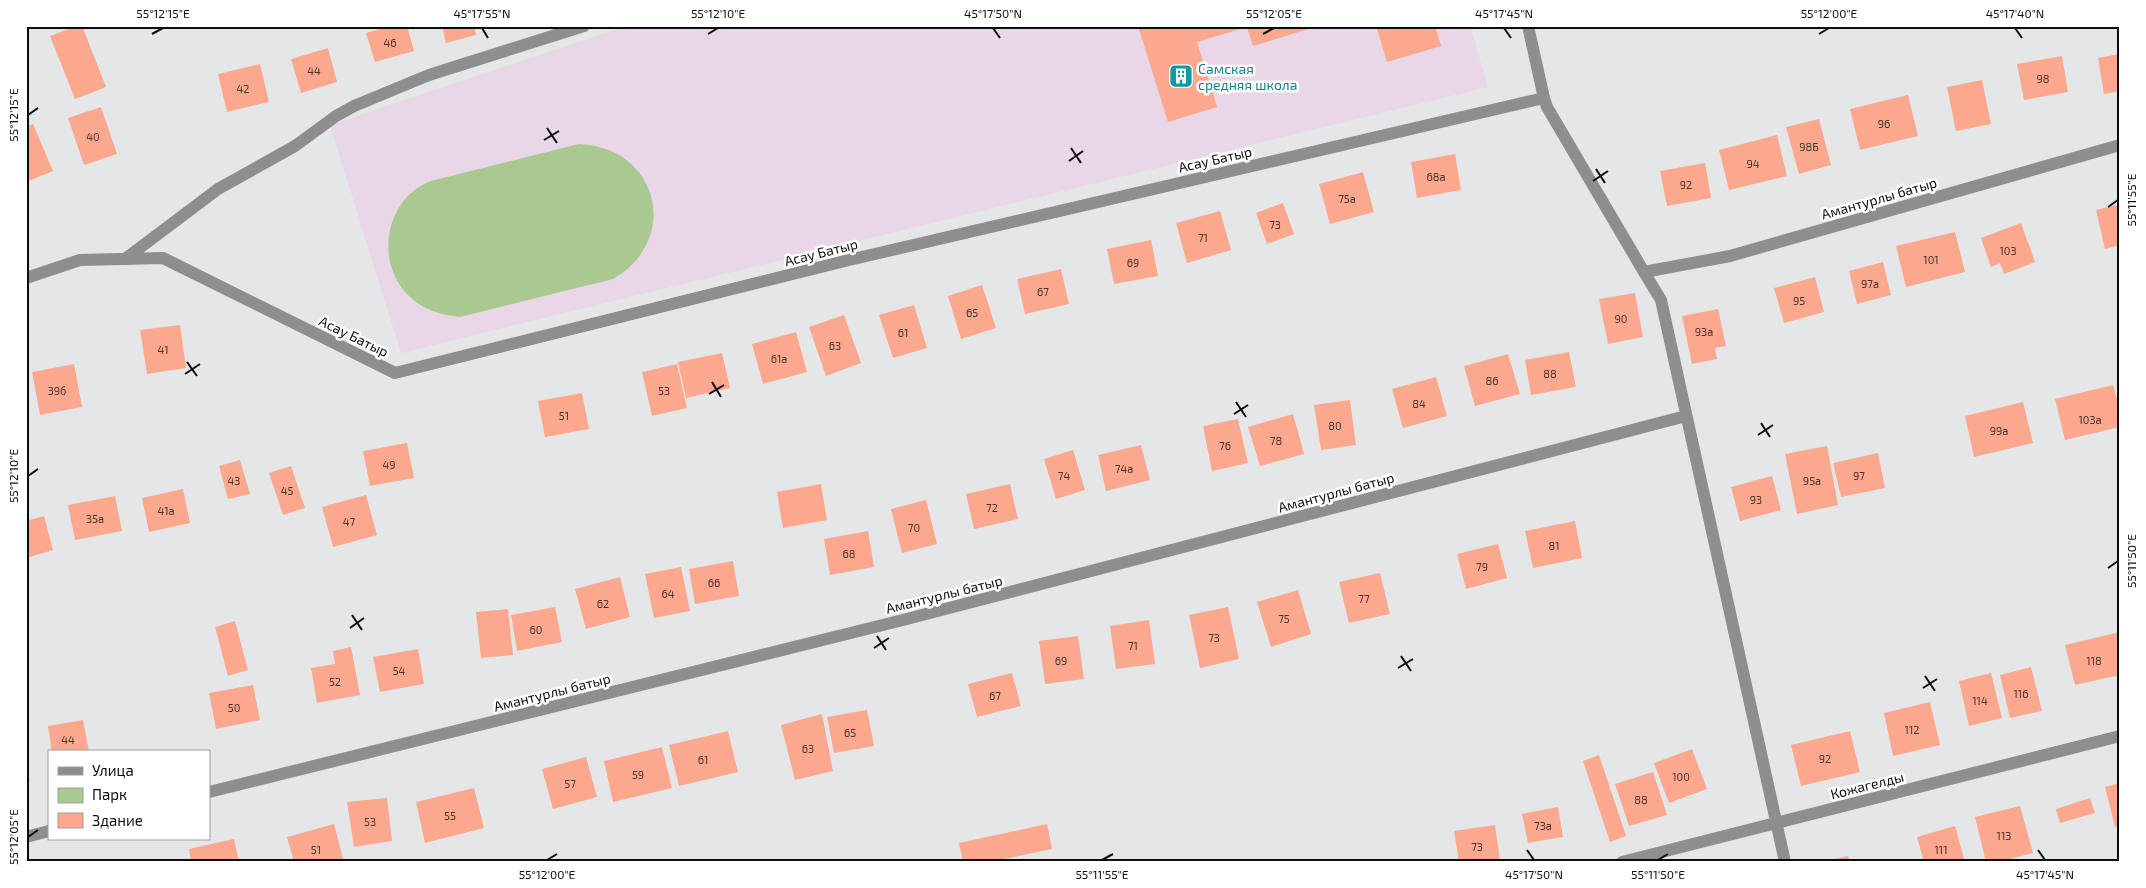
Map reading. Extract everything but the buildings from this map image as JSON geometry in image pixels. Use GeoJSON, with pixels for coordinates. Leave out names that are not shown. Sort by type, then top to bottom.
{"type":"FeatureCollection","features":[{"type":"Feature","properties":{"kind":"street"},"geometry":{"type":"LineString","coordinates":[[125,259],[218,189],[295,146],[316,128],[348,110],[429,75],[584,26]]}},
{"type":"Feature","properties":{"kind":"street"},"geometry":{"type":"LineString","coordinates":[[1528,26],[1547,107],[1661,300],[1785,862]]}},
{"type":"Feature","properties":{"kind":"street","name":"Асау Батыр"},"geometry":{"type":"LineString","coordinates":[[26,278],[80,260],[164,258],[395,372],[849,260],[1544,98]]}},
{"type":"Feature","properties":{"kind":"street","name":"Амантурлы батыр"},"geometry":{"type":"LineString","coordinates":[[1644,272],[1730,256],[2120,145]]}},
{"type":"Feature","properties":{"kind":"street","name":"Амантурлы батыр"},"geometry":{"type":"LineString","coordinates":[[210,792],[903,620],[1686,416]]}},
{"type":"Feature","properties":{"kind":"street","name":"Кожагелды"},"geometry":{"type":"LineString","coordinates":[[1622,862],[2120,736]]}},
{"type":"Feature","properties":{"kind":"street"},"geometry":{"type":"LineString","coordinates":[[26,837],[48,831]]}},
{"type":"Feature","properties":{"kind":"shaded area"},"geometry":{"type":"Polygon","coordinates":[[[627,26],[1470,26],[1488,87],[401,353],[330,125],[627,26]]]}},
{"type":"Feature","properties":{"kind":"green space"},"geometry":{"type":"Polygon","coordinates":[[[579,144],[606,149],[627,161],[643,177],[651,198],[653,219],[648,241],[635,262],[613,279],[460,317],[433,311],[420,305],[409,296],[398,282],[391,266],[388,250],[390,232],[395,216],[403,202],[415,189],[431,181],[579,144]]]}},
{"type":"Feature","properties":{"kind":"place","name":"Самская средняя школа"},"geometry":{"type":"Point","coordinates":[1181,76]}}]}
